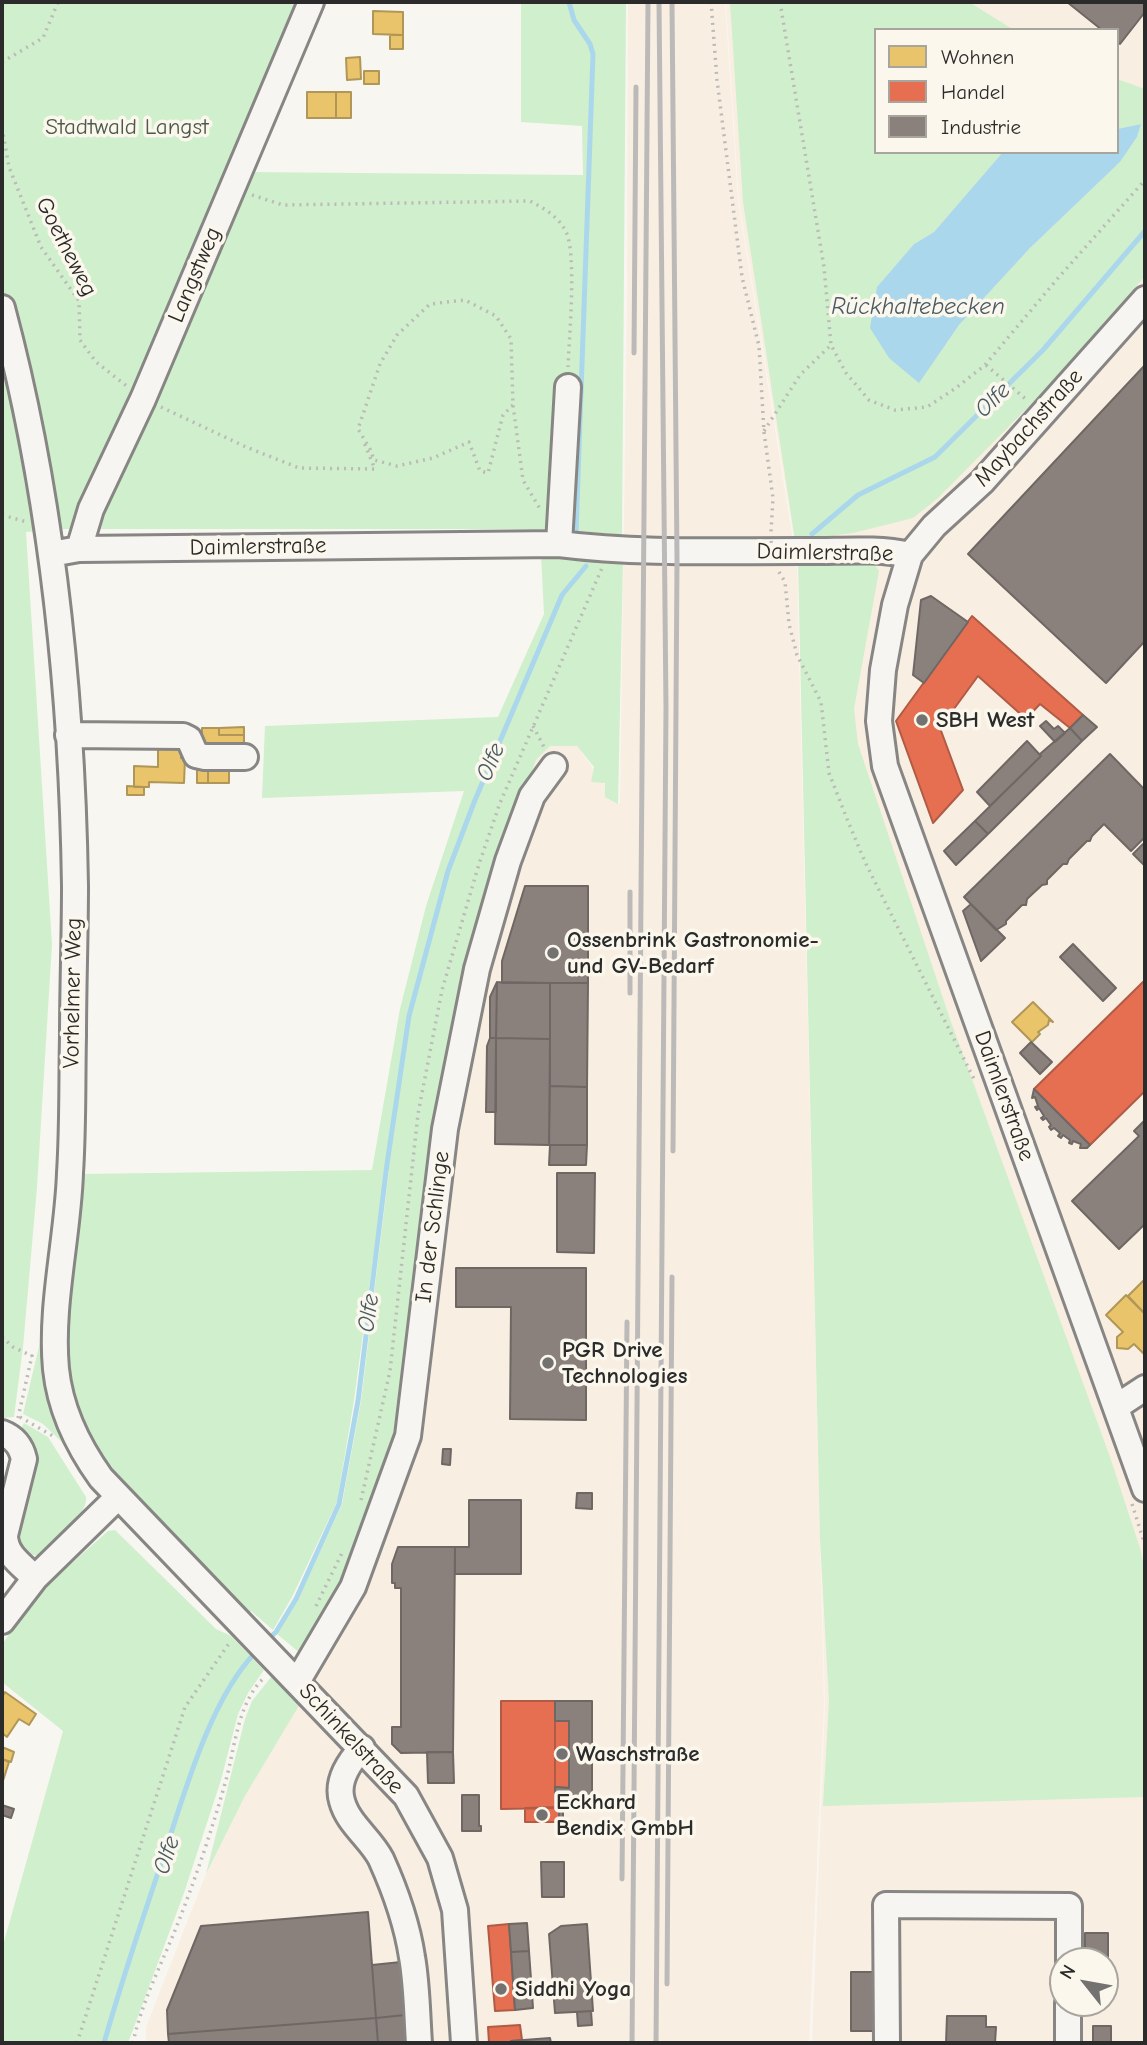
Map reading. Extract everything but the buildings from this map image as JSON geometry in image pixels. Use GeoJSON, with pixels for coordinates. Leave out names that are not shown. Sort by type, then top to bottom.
{"type":"FeatureCollection","features":[{"type":"Feature","properties":{"kind":"street","name":"Langstweg"},"geometry":{"type":"LineString","coordinates":[[79,549],[91,509],[143,399],[311,2]]}},
{"type":"Feature","properties":{"kind":"street","name":"Maybachstraße"},"geometry":{"type":"LineString","coordinates":[[910,555],[934,526],[982,482],[1145,299]]}},
{"type":"Feature","properties":{"kind":"street","name":"Vorhelmer Weg"},"geometry":{"type":"LineString","coordinates":[[2,308],[20,377],[51,554],[68,735],[75,887],[71,1174],[55,1335],[56,1371],[74,1432],[94,1469],[118,1497]]}},
{"type":"Feature","properties":{"kind":"street"},"geometry":{"type":"LineString","coordinates":[[559,532],[568,387]]}},
{"type":"Feature","properties":{"kind":"street","name":"Daimlerstraße"},"geometry":{"type":"LineString","coordinates":[[51,554],[79,549],[559,532],[610,551],[870,549],[910,555],[895,605],[883,670],[879,721],[885,766],[1145,1489]]}},
{"type":"Feature","properties":{"kind":"street"},"geometry":{"type":"LineString","coordinates":[[68,735],[183,736],[190,739],[196,755],[246,757]]}},
{"type":"Feature","properties":{"kind":"street","name":"In der Schlinge"},"geometry":{"type":"LineString","coordinates":[[297,1682],[353,1587],[408,1436],[445,1129],[477,969],[508,861],[532,796],[554,766]]}},
{"type":"Feature","properties":{"kind":"street"},"geometry":{"type":"LineString","coordinates":[[1116,1407],[1145,1388]]}},
{"type":"Feature","properties":{"kind":"street"},"geometry":{"type":"LineString","coordinates":[[10,1424],[24,1459],[5,1535],[5,1545],[9,1553],[36,1578]]}},
{"type":"Feature","properties":{"kind":"street"},"geometry":{"type":"LineString","coordinates":[[2,1621],[36,1578],[118,1497]]}},
{"type":"Feature","properties":{"kind":"street","name":"Schinkelstraße"},"geometry":{"type":"LineString","coordinates":[[118,1497],[259,1648],[297,1682],[406,1796],[440,1858],[455,1910],[464,2043]]}},
{"type":"Feature","properties":{"kind":"street"},"geometry":{"type":"LineString","coordinates":[[362,1748],[351,1760],[340,1785],[342,1803],[356,1828],[379,1856],[393,1888],[412,1958],[419,2043]]}},
{"type":"Feature","properties":{"kind":"street"},"geometry":{"type":"LineString","coordinates":[[887,2043],[886,1905],[1069,1906],[1069,1947]]}},
{"type":"Feature","properties":{"kind":"street"},"geometry":{"type":"LineString","coordinates":[[1068,2043],[1069,2017]]}},
{"type":"Feature","properties":{"kind":"path"},"geometry":{"type":"LineString","coordinates":[[2,62],[43,38],[58,2]]}},
{"type":"Feature","properties":{"kind":"path"},"geometry":{"type":"LineString","coordinates":[[712,2],[717,80],[742,277],[759,346],[764,432],[773,498],[771,541],[776,569],[785,582],[789,624],[797,655],[821,702],[829,773],[865,862],[979,1090],[1006,1100]]}},
{"type":"Feature","properties":{"kind":"path"},"geometry":{"type":"LineString","coordinates":[[780,2],[824,267],[831,345],[846,373],[869,400],[895,410],[927,407],[985,365],[1145,180]]}},
{"type":"Feature","properties":{"kind":"path","name":"Goetheweg"},"geometry":{"type":"LineString","coordinates":[[2,128],[9,167],[41,247],[79,300],[80,340],[96,362],[143,399],[246,447],[299,468],[375,469],[358,429]]}},
{"type":"Feature","properties":{"kind":"path"},"geometry":{"type":"LineString","coordinates":[[232,185],[256,197],[283,205],[530,201],[553,213],[567,234],[571,260],[568,387]]}},
{"type":"Feature","properties":{"kind":"path"},"geometry":{"type":"LineString","coordinates":[[513,405],[503,415],[488,473],[480,471],[469,442],[433,458],[397,466],[374,460],[358,429],[380,364],[397,335],[430,304],[465,300],[496,316],[511,339],[513,405],[523,480],[541,511],[559,532]]}},
{"type":"Feature","properties":{"kind":"path"},"geometry":{"type":"LineString","coordinates":[[764,432],[800,375],[831,345]]}},
{"type":"Feature","properties":{"kind":"path"},"geometry":{"type":"LineString","coordinates":[[985,365],[1018,392]]}},
{"type":"Feature","properties":{"kind":"path"},"geometry":{"type":"LineString","coordinates":[[2,515],[30,524]]}},
{"type":"Feature","properties":{"kind":"path"},"geometry":{"type":"LineString","coordinates":[[533,726],[554,766]]}},
{"type":"Feature","properties":{"kind":"path"},"geometry":{"type":"LineString","coordinates":[[2,1337],[13,1347],[32,1357]]}},
{"type":"Feature","properties":{"kind":"path"},"geometry":{"type":"LineString","coordinates":[[10,1424],[34,1344]]}},
{"type":"Feature","properties":{"kind":"path"},"geometry":{"type":"LineString","coordinates":[[77,2043],[185,1707],[259,1648]]}},
{"type":"Feature","properties":{"kind":"path"},"geometry":{"type":"LineString","coordinates":[[134,2043],[146,2002],[188,1896],[225,1782],[242,1717],[249,1699],[261,1681],[259,1648]]}},
{"type":"Feature","properties":{"kind":"shaded area"},"geometry":{"type":"Polygon","coordinates":[[[628,2],[725,2],[738,201],[797,565],[824,1704],[809,2043],[146,2043],[146,2027],[206,1874],[245,1796],[300,1704],[286,1690],[344,1582],[499,862],[536,759],[550,746],[577,746],[618,804],[620,803],[628,2]]]}},
{"type":"Feature","properties":{"kind":"shaded area"},"geometry":{"type":"Polygon","coordinates":[[[726,2],[1145,2],[1145,2043],[812,2043],[825,1704],[798,563],[739,201],[726,2]]]}},
{"type":"Feature","properties":{"kind":"green space","name":"Stadtwald Langst"},"geometry":{"type":"Polygon","coordinates":[[[2,2],[320,2],[245,172],[583,175],[582,126],[521,122],[521,2],[626,2],[622,535],[557,529],[65,529],[26,532],[52,944],[37,1187],[23,1347],[14,1417],[2,1418],[2,2]]]}},
{"type":"Feature","properties":{"kind":"green space"},"geometry":{"type":"Polygon","coordinates":[[[730,2],[969,2],[1011,28],[874,28],[874,154],[1001,154],[934,232],[914,244],[877,287],[919,382],[959,325],[1030,248],[1120,162],[1137,137],[1141,124],[1119,129],[1119,80],[1145,89],[1145,276],[1037,398],[938,498],[913,518],[853,533],[795,540],[743,202],[730,2]]]}},
{"type":"Feature","properties":{"kind":"green space"},"geometry":{"type":"Polygon","coordinates":[[[541,554],[623,560],[618,804],[605,797],[605,783],[591,782],[594,767],[577,746],[550,746],[536,760],[499,862],[400,1433],[344,1582],[306,1652],[300,1653],[277,1634],[298,1600],[342,1504],[361,1401],[389,1170],[385,1170],[354,1400],[337,1502],[292,1597],[273,1630],[251,1611],[245,1615],[93,1453],[72,1402],[64,1335],[81,1174],[372,1170],[400,1009],[426,906],[464,791],[262,798],[265,726],[498,717],[544,614],[541,554]]]}},
{"type":"Feature","properties":{"kind":"green space"},"geometry":{"type":"Polygon","coordinates":[[[798,559],[873,562],[879,571],[854,709],[858,744],[950,1019],[1110,1457],[1140,1548],[1145,1570],[1145,1797],[823,1806],[829,1701],[820,1540],[798,559]]]}},
{"type":"Feature","properties":{"kind":"green space"},"geometry":{"type":"Polygon","coordinates":[[[45,1321],[62,1435],[67,1447],[43,1424],[23,1414],[45,1321]]]}},
{"type":"Feature","properties":{"kind":"green space"},"geometry":{"type":"Polygon","coordinates":[[[24,1423],[48,1437],[86,1497],[82,1512],[69,1530],[38,1556],[24,1553],[15,1536],[20,1430],[24,1423]]]}},
{"type":"Feature","properties":{"kind":"green space"},"geometry":{"type":"Polygon","coordinates":[[[115,1530],[216,1629],[231,1636],[264,1670],[238,1714],[221,1780],[184,1893],[128,2043],[2,2043],[2,1949],[63,1731],[2,1682],[2,1645],[45,1587],[108,1531],[115,1530]]]}},
{"type":"Feature","properties":{"kind":"green space"},"geometry":{"type":"Polygon","coordinates":[[[272,1676],[300,1704],[245,1796],[206,1874],[245,1719],[252,1701],[272,1676]]]}},
{"type":"Feature","properties":{"kind":"water","name":"Rückhaltebecken"},"geometry":{"type":"Polygon","coordinates":[[[1141,124],[1137,137],[1120,162],[1030,248],[959,325],[919,383],[889,358],[870,328],[877,287],[914,244],[934,232],[1001,154],[1119,154],[1119,129],[1141,124]]]}},
{"type":"Feature","properties":{"kind":"waterway"},"geometry":{"type":"LineString","coordinates":[[569,2],[574,20],[590,44],[593,54],[576,533]]}},
{"type":"Feature","properties":{"kind":"waterway","name":"Olfe"},"geometry":{"type":"LineString","coordinates":[[812,534],[858,495],[935,457],[1043,350],[1145,231]]}},
{"type":"Feature","properties":{"kind":"waterway","name":"Olfe"},"geometry":{"type":"LineString","coordinates":[[265,1642],[276,1632],[296,1599],[339,1504],[358,1401],[387,1164],[409,1016],[448,871],[475,800],[562,595],[586,566]]}},
{"type":"Feature","properties":{"kind":"waterway","name":"Olfe"},"geometry":{"type":"LineString","coordinates":[[104,2043],[180,1804],[201,1748],[225,1694],[256,1652]]}},
{"type":"Feature","properties":{"kind":"railway"},"geometry":{"type":"LineString","coordinates":[[632,2043],[648,2]]}},
{"type":"Feature","properties":{"kind":"railway"},"geometry":{"type":"LineString","coordinates":[[656,2043],[666,708],[659,2]]}},
{"type":"Feature","properties":{"kind":"railway"},"geometry":{"type":"LineString","coordinates":[[672,2],[677,560],[673,1151]]}},
{"type":"Feature","properties":{"kind":"railway"},"geometry":{"type":"LineString","coordinates":[[634,353],[636,87]]}},
{"type":"Feature","properties":{"kind":"railway"},"geometry":{"type":"LineString","coordinates":[[630,892],[630,993]]}},
{"type":"Feature","properties":{"kind":"railway"},"geometry":{"type":"LineString","coordinates":[[667,1984],[672,1277]]}},
{"type":"Feature","properties":{"kind":"railway"},"geometry":{"type":"LineString","coordinates":[[622,1879],[627,1322]]}},
{"type":"Feature","properties":{"kind":"place","name":"SBH West"},"geometry":{"type":"Point","coordinates":[922,720]}},
{"type":"Feature","properties":{"kind":"place","name":"Ossenbrink Gastronomie- und GV-Bedarf"},"geometry":{"type":"Point","coordinates":[553,953]}},
{"type":"Feature","properties":{"kind":"place","name":"PGR Drive Technologies"},"geometry":{"type":"Point","coordinates":[548,1363]}},
{"type":"Feature","properties":{"kind":"place","name":"Waschstraße"},"geometry":{"type":"Point","coordinates":[562,1754]}},
{"type":"Feature","properties":{"kind":"place","name":"Eckhard Bendix GmbH"},"geometry":{"type":"Point","coordinates":[542,1815]}},
{"type":"Feature","properties":{"kind":"place","name":"Siddhi Yoga"},"geometry":{"type":"Point","coordinates":[501,1989]}}]}
